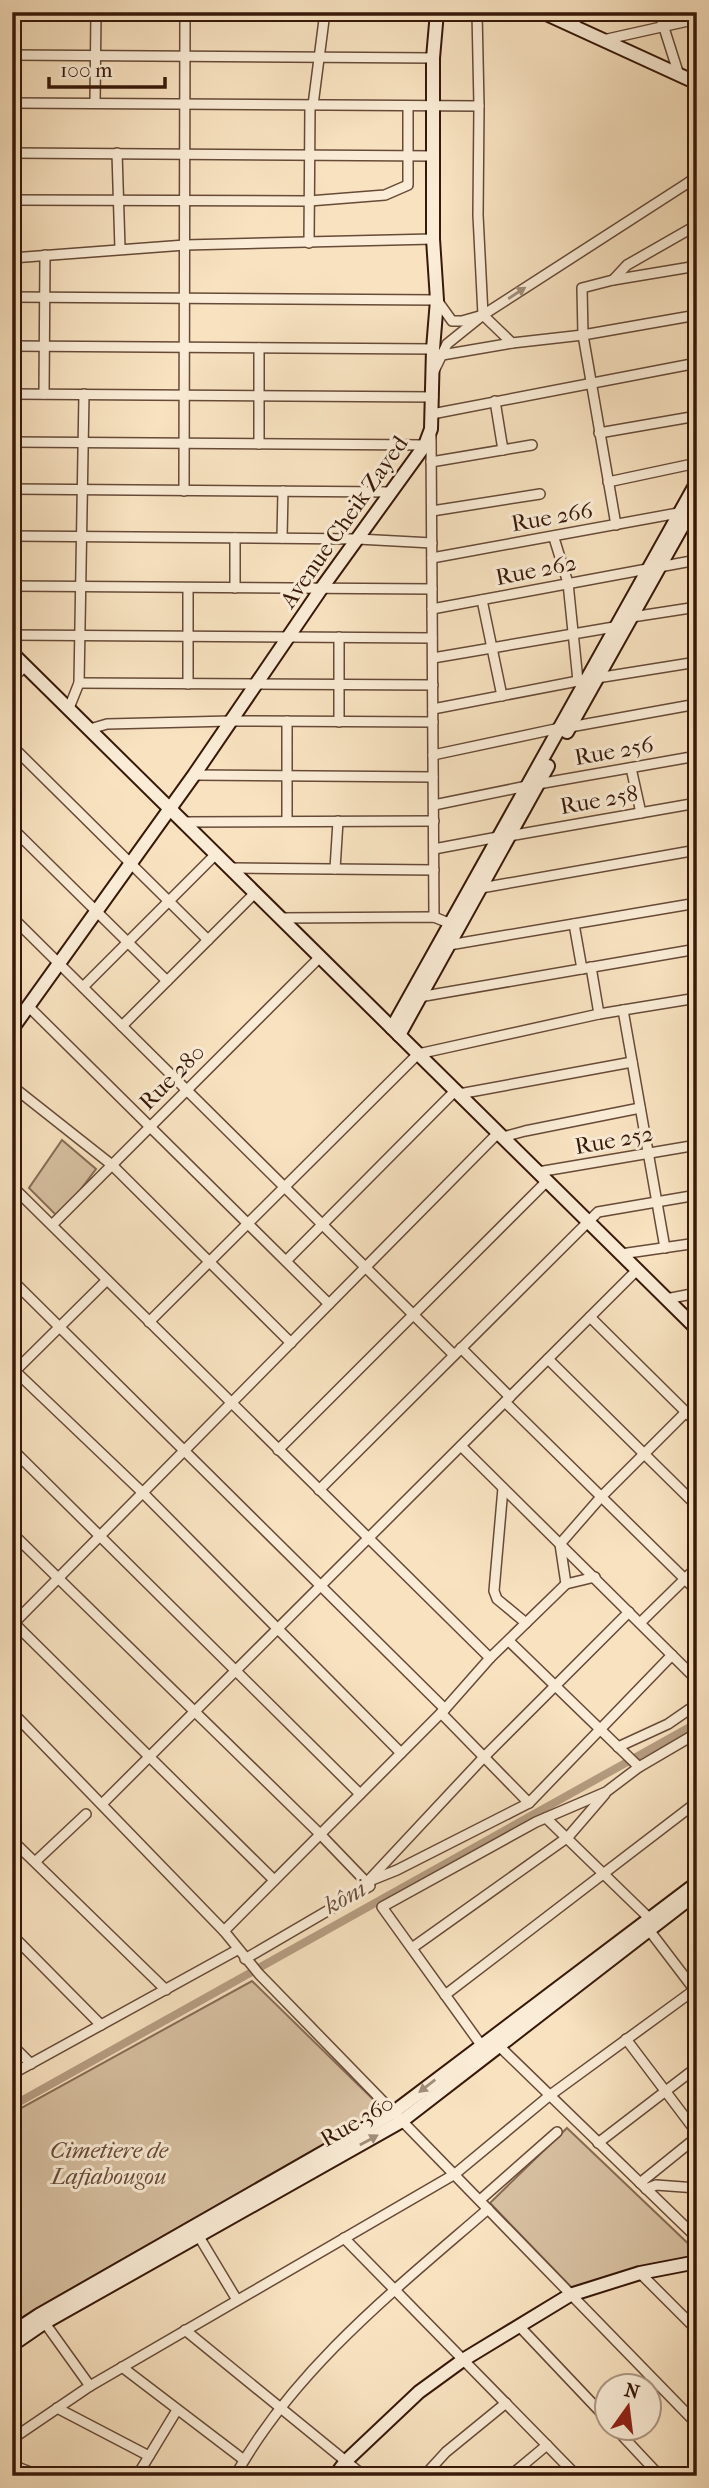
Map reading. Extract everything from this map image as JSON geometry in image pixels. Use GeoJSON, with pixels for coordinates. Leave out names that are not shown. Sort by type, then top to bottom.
{"type":"FeatureCollection","features":[{"type":"Feature","properties":{"kind":"street"},"geometry":{"type":"LineString","coordinates":[[95,103],[96,12]]}},
{"type":"Feature","properties":{"kind":"street"},"geometry":{"type":"LineString","coordinates":[[184,491],[186,12]]}},
{"type":"Feature","properties":{"kind":"street"},"geometry":{"type":"LineString","coordinates":[[309,243],[311,105],[325,12]]}},
{"type":"Feature","properties":{"kind":"street","name":"Avenue Cheik Zayed"},"geometry":{"type":"LineString","coordinates":[[12,1029],[425,445],[431,429],[434,371],[438,352],[433,239],[433,58],[437,12]]}},
{"type":"Feature","properties":{"kind":"street"},"geometry":{"type":"LineString","coordinates":[[477,12],[478,215],[483,315],[512,343]]}},
{"type":"Feature","properties":{"kind":"street"},"geometry":{"type":"LineString","coordinates":[[542,12],[696,81]]}},
{"type":"Feature","properties":{"kind":"street"},"geometry":{"type":"LineString","coordinates":[[573,12],[576,28]]}},
{"type":"Feature","properties":{"kind":"street"},"geometry":{"type":"LineString","coordinates":[[659,12],[678,75]]}},
{"type":"Feature","properties":{"kind":"street"},"geometry":{"type":"LineString","coordinates":[[602,40],[697,19]]}},
{"type":"Feature","properties":{"kind":"street"},"geometry":{"type":"LineString","coordinates":[[12,55],[433,58]]}},
{"type":"Feature","properties":{"kind":"street"},"geometry":{"type":"LineString","coordinates":[[12,103],[479,106]]}},
{"type":"Feature","properties":{"kind":"street"},"geometry":{"type":"LineString","coordinates":[[12,200],[309,201],[385,195],[408,185],[408,106]]}},
{"type":"Feature","properties":{"kind":"street"},"geometry":{"type":"LineString","coordinates":[[12,153],[434,156]]}},
{"type":"Feature","properties":{"kind":"street"},"geometry":{"type":"LineString","coordinates":[[117,153],[120,249]]}},
{"type":"Feature","properties":{"kind":"street"},"geometry":{"type":"LineString","coordinates":[[438,352],[483,315],[693,179],[697,198]]}},
{"type":"Feature","properties":{"kind":"street"},"geometry":{"type":"LineString","coordinates":[[613,280],[627,265],[697,225]]}},
{"type":"Feature","properties":{"kind":"street"},"geometry":{"type":"LineString","coordinates":[[12,258],[184,246],[433,239]]}},
{"type":"Feature","properties":{"kind":"street"},"geometry":{"type":"LineString","coordinates":[[44,394],[45,255]]}},
{"type":"Feature","properties":{"kind":"street"},"geometry":{"type":"LineString","coordinates":[[616,525],[583,335],[582,288],[697,266]]}},
{"type":"Feature","properties":{"kind":"street"},"geometry":{"type":"LineString","coordinates":[[12,297],[437,300],[452,321],[483,315]]}},
{"type":"Feature","properties":{"kind":"street"},"geometry":{"type":"LineString","coordinates":[[12,346],[438,352],[583,335],[697,315]]}},
{"type":"Feature","properties":{"kind":"street"},"geometry":{"type":"LineString","coordinates":[[259,348],[259,444]]}},
{"type":"Feature","properties":{"kind":"street"},"geometry":{"type":"LineString","coordinates":[[432,414],[697,363]]}},
{"type":"Feature","properties":{"kind":"street"},"geometry":{"type":"LineString","coordinates":[[12,394],[433,397]]}},
{"type":"Feature","properties":{"kind":"street"},"geometry":{"type":"LineString","coordinates":[[69,708],[79,683],[84,394]]}},
{"type":"Feature","properties":{"kind":"street"},"geometry":{"type":"LineString","coordinates":[[495,401],[503,450]]}},
{"type":"Feature","properties":{"kind":"street"},"geometry":{"type":"LineString","coordinates":[[599,433],[697,416]]}},
{"type":"Feature","properties":{"kind":"street"},"geometry":{"type":"LineString","coordinates":[[431,429],[434,917]]}},
{"type":"Feature","properties":{"kind":"street"},"geometry":{"type":"LineString","coordinates":[[12,442],[425,445]]}},
{"type":"Feature","properties":{"kind":"street"},"geometry":{"type":"LineString","coordinates":[[431,462],[531,445]]}},
{"type":"Feature","properties":{"kind":"street"},"geometry":{"type":"LineString","coordinates":[[608,482],[697,463]]}},
{"type":"Feature","properties":{"kind":"street"},"geometry":{"type":"LineString","coordinates":[[396,1032],[565,727],[614,627],[690,509],[697,482]]}},
{"type":"Feature","properties":{"kind":"street"},"geometry":{"type":"LineString","coordinates":[[12,489],[392,492]]}},
{"type":"Feature","properties":{"kind":"street"},"geometry":{"type":"LineString","coordinates":[[282,538],[283,491]]}},
{"type":"Feature","properties":{"kind":"street"},"geometry":{"type":"LineString","coordinates":[[432,511],[540,494]]}},
{"type":"Feature","properties":{"kind":"street","name":"Rue 266"},"geometry":{"type":"LineString","coordinates":[[432,558],[554,538],[690,509]]}},
{"type":"Feature","properties":{"kind":"street"},"geometry":{"type":"LineString","coordinates":[[12,536],[358,539],[432,543]]}},
{"type":"Feature","properties":{"kind":"street"},"geometry":{"type":"LineString","coordinates":[[235,538],[235,588]]}},
{"type":"Feature","properties":{"kind":"street"},"geometry":{"type":"LineString","coordinates":[[554,538],[568,583],[573,634],[587,680]]}},
{"type":"Feature","properties":{"kind":"street","name":"Rue 262"},"geometry":{"type":"LineString","coordinates":[[432,609],[697,560]]}},
{"type":"Feature","properties":{"kind":"street"},"geometry":{"type":"LineString","coordinates":[[587,680],[632,617],[653,568]]}},
{"type":"Feature","properties":{"kind":"street"},"geometry":{"type":"LineString","coordinates":[[12,586],[432,589]]}},
{"type":"Feature","properties":{"kind":"street"},"geometry":{"type":"LineString","coordinates":[[188,588],[188,684]]}},
{"type":"Feature","properties":{"kind":"street"},"geometry":{"type":"LineString","coordinates":[[482,600],[502,696]]}},
{"type":"Feature","properties":{"kind":"street"},"geometry":{"type":"LineString","coordinates":[[632,617],[697,607]]}},
{"type":"Feature","properties":{"kind":"street"},"geometry":{"type":"LineString","coordinates":[[433,658],[614,627]]}},
{"type":"Feature","properties":{"kind":"street"},"geometry":{"type":"LineString","coordinates":[[12,635],[432,638]]}},
{"type":"Feature","properties":{"kind":"street"},"geometry":{"type":"LineString","coordinates":[[339,637],[339,722]]}},
{"type":"Feature","properties":{"kind":"street"},"geometry":{"type":"LineString","coordinates":[[12,653],[542,1177],[593,1217],[621,1254],[697,1329]]}},
{"type":"Feature","properties":{"kind":"street"},"geometry":{"type":"LineString","coordinates":[[433,709],[697,662]]}},
{"type":"Feature","properties":{"kind":"street"},"geometry":{"type":"LineString","coordinates":[[12,679],[25,666]]}},
{"type":"Feature","properties":{"kind":"street"},"geometry":{"type":"LineString","coordinates":[[79,683],[433,685]]}},
{"type":"Feature","properties":{"kind":"street"},"geometry":{"type":"LineString","coordinates":[[433,755],[565,727],[697,704]]}},
{"type":"Feature","properties":{"kind":"street"},"geometry":{"type":"LineString","coordinates":[[90,729],[107,724],[230,721],[433,722]]}},
{"type":"Feature","properties":{"kind":"street"},"geometry":{"type":"LineString","coordinates":[[287,821],[288,721]]}},
{"type":"Feature","properties":{"kind":"street"},"geometry":{"type":"LineString","coordinates":[[12,746],[208,940]]}},
{"type":"Feature","properties":{"kind":"street","name":"Rue 256"},"geometry":{"type":"LineString","coordinates":[[434,805],[697,757]]}},
{"type":"Feature","properties":{"kind":"street"},"geometry":{"type":"LineString","coordinates":[[631,768],[641,813]]}},
{"type":"Feature","properties":{"kind":"street"},"geometry":{"type":"LineString","coordinates":[[194,775],[433,777]]}},
{"type":"Feature","properties":{"kind":"street"},"geometry":{"type":"LineString","coordinates":[[694,804],[697,830]]}},
{"type":"Feature","properties":{"kind":"street","name":"Rue 258"},"geometry":{"type":"LineString","coordinates":[[434,849],[694,804]]}},
{"type":"Feature","properties":{"kind":"street"},"geometry":{"type":"LineString","coordinates":[[335,869],[338,821]]}},
{"type":"Feature","properties":{"kind":"street"},"geometry":{"type":"LineString","coordinates":[[183,822],[434,821]]}},
{"type":"Feature","properties":{"kind":"street"},"geometry":{"type":"LineString","coordinates":[[12,828],[167,981]]}},
{"type":"Feature","properties":{"kind":"street"},"geometry":{"type":"LineString","coordinates":[[396,1032],[449,945],[454,925],[481,888],[503,837]]}},
{"type":"Feature","properties":{"kind":"street"},"geometry":{"type":"LineString","coordinates":[[481,888],[697,850]]}},
{"type":"Feature","properties":{"kind":"street"},"geometry":{"type":"LineString","coordinates":[[83,987],[216,854]]}},
{"type":"Feature","properties":{"kind":"street"},"geometry":{"type":"LineString","coordinates":[[230,868],[434,870]]}},
{"type":"Feature","properties":{"kind":"street"},"geometry":{"type":"LineString","coordinates":[[122,1026],[255,893]]}},
{"type":"Feature","properties":{"kind":"street"},"geometry":{"type":"LineString","coordinates":[[449,945],[697,903]]}},
{"type":"Feature","properties":{"kind":"street"},"geometry":{"type":"LineString","coordinates":[[281,918],[434,917],[454,925]]}},
{"type":"Feature","properties":{"kind":"street"},"geometry":{"type":"LineString","coordinates":[[574,923],[600,1014]]}},
{"type":"Feature","properties":{"kind":"street"},"geometry":{"type":"LineString","coordinates":[[15,924],[83,987],[414,1315],[508,1399],[601,1497],[697,1591]]}},
{"type":"Feature","properties":{"kind":"street"},"geometry":{"type":"LineString","coordinates":[[419,997],[697,949]]}},
{"type":"Feature","properties":{"kind":"street","name":"Rue 280"},"geometry":{"type":"LineString","coordinates":[[52,1225],[320,957]]}},
{"type":"Feature","properties":{"kind":"street"},"geometry":{"type":"LineString","coordinates":[[149,1322],[418,1054],[600,1014],[697,998]]}},
{"type":"Feature","properties":{"kind":"street"},"geometry":{"type":"LineString","coordinates":[[29,1006],[329,1304]]}},
{"type":"Feature","properties":{"kind":"street"},"geometry":{"type":"LineString","coordinates":[[623,1010],[665,1248]]}},
{"type":"Feature","properties":{"kind":"street"},"geometry":{"type":"LineString","coordinates":[[286,1261],[457,1093],[632,1062]]}},
{"type":"Feature","properties":{"kind":"street"},"geometry":{"type":"LineString","coordinates":[[12,1086],[111,1165],[291,1343]]}},
{"type":"Feature","properties":{"kind":"street"},"geometry":{"type":"LineString","coordinates":[[274,1880],[13,1623],[500,1135],[640,1108]]}},
{"type":"Feature","properties":{"kind":"street","name":"Rue 252"},"geometry":{"type":"LineString","coordinates":[[542,1177],[697,1145]]}},
{"type":"Feature","properties":{"kind":"street"},"geometry":{"type":"LineString","coordinates":[[278,1450],[414,1315],[542,1177]]}},
{"type":"Feature","properties":{"kind":"street"},"geometry":{"type":"LineString","coordinates":[[12,1186],[490,1658]]}},
{"type":"Feature","properties":{"kind":"street"},"geometry":{"type":"LineString","coordinates":[[319,1490],[593,1217],[697,1195]]}},
{"type":"Feature","properties":{"kind":"street"},"geometry":{"type":"LineString","coordinates":[[621,1254],[697,1243]]}},
{"type":"Feature","properties":{"kind":"street"},"geometry":{"type":"LineString","coordinates":[[102,1804],[637,1270]]}},
{"type":"Feature","properties":{"kind":"street"},"geometry":{"type":"LineString","coordinates":[[12,1280],[321,1586],[528,1803]]}},
{"type":"Feature","properties":{"kind":"street"},"geometry":{"type":"LineString","coordinates":[[107,1280],[13,1371],[143,1493],[401,1753]]}},
{"type":"Feature","properties":{"kind":"street"},"geometry":{"type":"LineString","coordinates":[[666,1299],[697,1293]]}},
{"type":"Feature","properties":{"kind":"street"},"geometry":{"type":"LineString","coordinates":[[590,1317],[697,1423]]}},
{"type":"Feature","properties":{"kind":"street"},"geometry":{"type":"LineString","coordinates":[[548,1359],[697,1506]]}},
{"type":"Feature","properties":{"kind":"street"},"geometry":{"type":"LineString","coordinates":[[566,1584],[560,1544],[601,1497],[686,1412]]}},
{"type":"Feature","properties":{"kind":"street"},"geometry":{"type":"LineString","coordinates":[[461,1446],[697,1680]]}},
{"type":"Feature","properties":{"kind":"street"},"geometry":{"type":"LineString","coordinates":[[12,1449],[360,1794]]}},
{"type":"Feature","properties":{"kind":"street"},"geometry":{"type":"LineString","coordinates":[[503,1488],[494,1591],[498,1599],[526,1623]]}},
{"type":"Feature","properties":{"kind":"street"},"geometry":{"type":"LineString","coordinates":[[12,1533],[370,1886],[248,1962]]}},
{"type":"Feature","properties":{"kind":"street"},"geometry":{"type":"LineString","coordinates":[[640,1623],[697,1567]]}},
{"type":"Feature","properties":{"kind":"street"},"geometry":{"type":"LineString","coordinates":[[223,1931],[566,1584],[595,1577]]}},
{"type":"Feature","properties":{"kind":"street"},"geometry":{"type":"LineString","coordinates":[[367,1882],[484,1757],[629,1612]]}},
{"type":"Feature","properties":{"kind":"street"},"geometry":{"type":"LineString","coordinates":[[509,1641],[634,1763]]}},
{"type":"Feature","properties":{"kind":"street"},"geometry":{"type":"LineString","coordinates":[[367,1882],[397,1870],[528,1803],[672,1655]]}},
{"type":"Feature","properties":{"kind":"street"},"geometry":{"type":"LineString","coordinates":[[618,1747],[668,1724],[697,1704]]}},
{"type":"Feature","properties":{"kind":"street"},"geometry":{"type":"LineString","coordinates":[[12,1712],[223,1931],[259,1974],[697,2424]]}},
{"type":"Feature","properties":{"kind":"street"},"geometry":{"type":"LineString","coordinates":[[412,1948],[568,1837],[634,1763],[697,1733]]}},
{"type":"Feature","properties":{"kind":"street"},"geometry":{"type":"LineString","coordinates":[[606,1792],[546,1818],[382,1907],[445,1995],[489,2048],[549,2096],[697,2238]]}},
{"type":"Feature","properties":{"kind":"street"},"geometry":{"type":"LineString","coordinates":[[445,1995],[697,1802]]}},
{"type":"Feature","properties":{"kind":"street"},"geometry":{"type":"LineString","coordinates":[[35,1862],[86,1814]]}},
{"type":"Feature","properties":{"kind":"street"},"geometry":{"type":"LineString","coordinates":[[12,2439],[90,2386],[455,2174],[549,2096],[696,1990],[649,1924],[604,1874],[546,1818]]}},
{"type":"Feature","properties":{"kind":"street"},"geometry":{"type":"LineString","coordinates":[[12,1840],[166,1990]]}},
{"type":"Feature","properties":{"kind":"street"},"geometry":{"type":"LineString","coordinates":[[12,1856],[20,1848]]}},
{"type":"Feature","properties":{"kind":"street","name":"Rue 360"},"geometry":{"type":"LineString","coordinates":[[12,2333],[198,2235],[398,2116],[649,1924],[697,1883]]}},
{"type":"Feature","properties":{"kind":"street","name":"Rue 360"},"geometry":{"type":"LineString","coordinates":[[649,1924],[697,1893]]}},
{"type":"Feature","properties":{"kind":"street"},"geometry":{"type":"LineString","coordinates":[[12,1935],[101,2025]]}},
{"type":"Feature","properties":{"kind":"street"},"geometry":{"type":"LineString","coordinates":[[12,2074],[237,1950]]}},
{"type":"Feature","properties":{"kind":"street"},"geometry":{"type":"LineString","coordinates":[[626,2039],[697,2135],[643,2186]]}},
{"type":"Feature","properties":{"kind":"street"},"geometry":{"type":"LineString","coordinates":[[12,2045],[31,2064]]}},
{"type":"Feature","properties":{"kind":"street"},"geometry":{"type":"LineString","coordinates":[[598,2143],[697,2067]]}},
{"type":"Feature","properties":{"kind":"street","name":"Rue 360"},"geometry":{"type":"LineString","coordinates":[[12,2345],[41,2319],[398,2116]]}},
{"type":"Feature","properties":{"kind":"street"},"geometry":{"type":"LineString","coordinates":[[480,2200],[557,2132]]}},
{"type":"Feature","properties":{"kind":"street"},"geometry":{"type":"LineString","coordinates":[[643,2186],[697,2188]]}},
{"type":"Feature","properties":{"kind":"street"},"geometry":{"type":"LineString","coordinates":[[235,2476],[280,2407],[319,2365],[395,2290],[488,2210]]}},
{"type":"Feature","properties":{"kind":"street"},"geometry":{"type":"LineString","coordinates":[[198,2235],[237,2300]]}},
{"type":"Feature","properties":{"kind":"street"},"geometry":{"type":"LineString","coordinates":[[344,2238],[577,2476]]}},
{"type":"Feature","properties":{"kind":"street"},"geometry":{"type":"LineString","coordinates":[[335,2476],[346,2461],[419,2392],[463,2360],[570,2295],[640,2273],[697,2262]]}},
{"type":"Feature","properties":{"kind":"street"},"geometry":{"type":"LineString","coordinates":[[640,2273],[697,2330]]}},
{"type":"Feature","properties":{"kind":"street"},"geometry":{"type":"LineString","coordinates":[[41,2319],[90,2386]]}},
{"type":"Feature","properties":{"kind":"street"},"geometry":{"type":"LineString","coordinates":[[519,2326],[594,2406]]}},
{"type":"Feature","properties":{"kind":"street"},"geometry":{"type":"LineString","coordinates":[[186,2330],[364,2476]]}},
{"type":"Feature","properties":{"kind":"street"},"geometry":{"type":"LineString","coordinates":[[122,2367],[244,2460]]}},
{"type":"Feature","properties":{"kind":"street"},"geometry":{"type":"LineString","coordinates":[[424,2476],[446,2452],[506,2403]]}},
{"type":"Feature","properties":{"kind":"street"},"geometry":{"type":"LineString","coordinates":[[57,2408],[149,2456]]}},
{"type":"Feature","properties":{"kind":"street"},"geometry":{"type":"LineString","coordinates":[[137,2476],[177,2410]]}},
{"type":"Feature","properties":{"kind":"street"},"geometry":{"type":"LineString","coordinates":[[628,2442],[660,2476]]}},
{"type":"Feature","properties":{"kind":"street"},"geometry":{"type":"LineString","coordinates":[[510,2476],[547,2445]]}},
{"type":"Feature","properties":{"kind":"street"},"geometry":{"type":"LineString","coordinates":[[12,2465],[41,2476]]}},
{"type":"Feature","properties":{"kind":"green space"},"geometry":{"type":"Polygon","coordinates":[[[62,1140],[96,1169],[59,1218],[29,1188],[62,1140]]]}},
{"type":"Feature","properties":{"kind":"green space","name":"Cimetiere de Lafiabougou"},"geometry":{"type":"Polygon","coordinates":[[[252,1981],[384,2110],[12,2323],[12,2113],[252,1981]]]}},
{"type":"Feature","properties":{"kind":"green space"},"geometry":{"type":"Polygon","coordinates":[[[567,2128],[697,2252],[697,2260],[574,2290],[490,2203],[567,2128]]]}},
{"type":"Feature","properties":{"kind":"waterway","name":"kôni"},"geometry":{"type":"LineString","coordinates":[[12,2106],[697,1723]]}}]}
